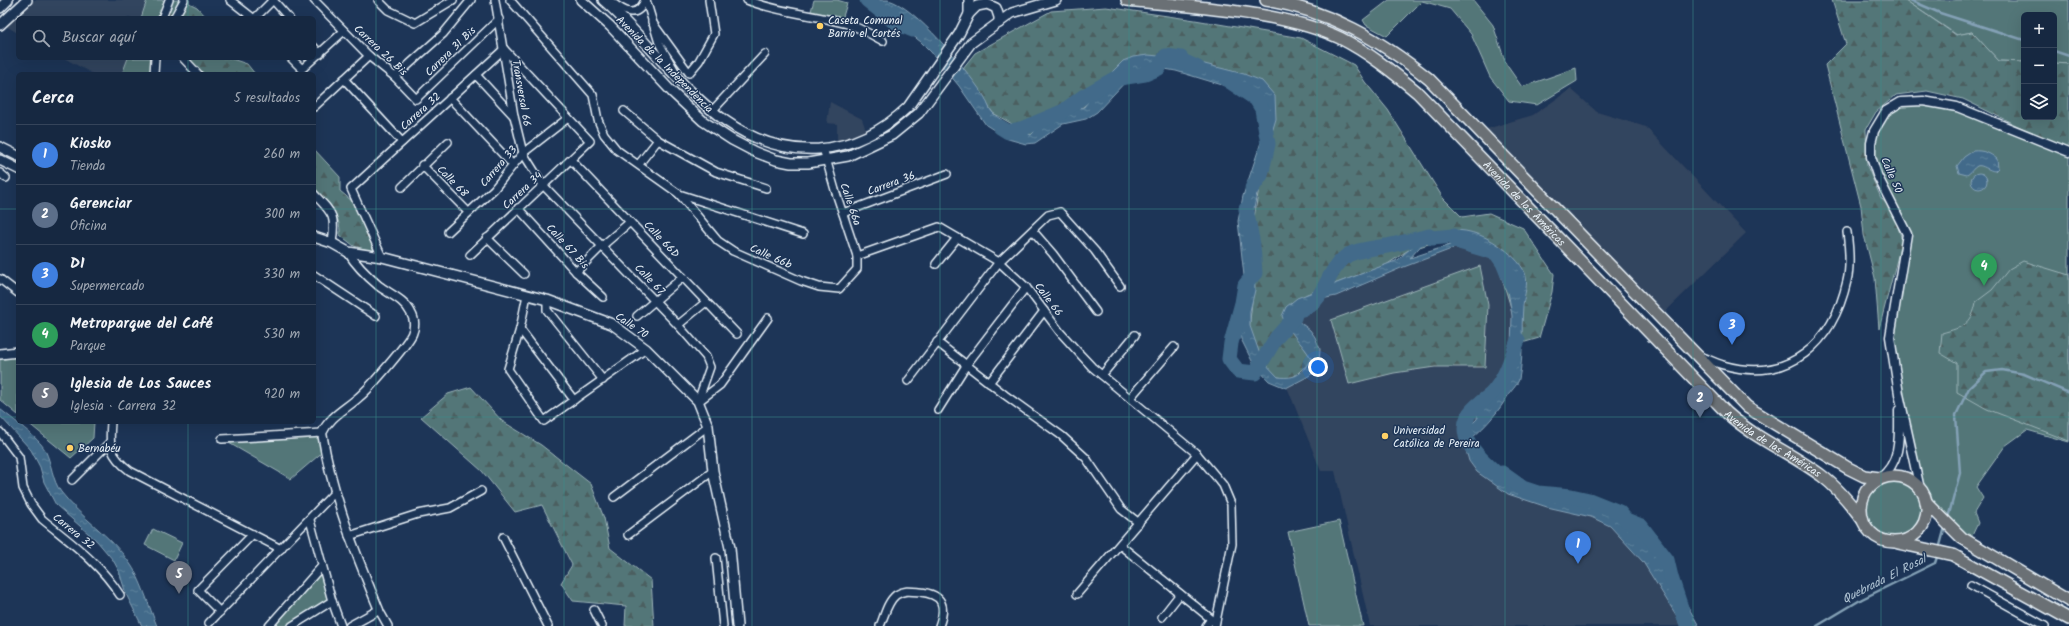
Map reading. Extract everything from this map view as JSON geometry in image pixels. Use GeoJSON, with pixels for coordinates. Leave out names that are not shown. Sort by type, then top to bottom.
{"type":"FeatureCollection","features":[{"type":"Feature","properties":{"kind":"main road"},"geometry":{"type":"LineString","coordinates":[[0,8],[8,0]]}},
{"type":"Feature","properties":{"kind":"main road"},"geometry":{"type":"LineString","coordinates":[[0,25],[27,0]]}},
{"type":"Feature","properties":{"kind":"main road","name":"Avenida de la Independencia"},"geometry":{"type":"LineString","coordinates":[[581,0],[610,26],[685,104],[704,121],[732,140],[776,160],[791,163],[826,160],[854,154],[892,135],[919,113],[971,43],[1012,13],[1056,0]]}},
{"type":"Feature","properties":{"kind":"main road","name":"Avenida de la Independencia"},"geometry":{"type":"LineString","coordinates":[[603,0],[621,15],[682,82],[712,111],[738,128],[766,143],[794,150],[847,145],[873,134],[897,117],[918,93],[959,34],[969,14]]}},
{"type":"Feature","properties":{"kind":"main road"},"geometry":{"type":"LineString","coordinates":[[969,0],[969,14]]}},
{"type":"Feature","properties":{"kind":"main road","name":"Avenida de las Américas"},"geometry":{"type":"LineString","coordinates":[[1127,0],[1168,2],[1251,15],[1313,28],[1340,38],[1391,71],[1417,92],[1465,140],[1645,331],[1727,414],[1752,433],[1824,477],[1843,495],[1862,519]]}},
{"type":"Feature","properties":{"kind":"main road","name":"Avenida de las Américas"},"geometry":{"type":"LineString","coordinates":[[1266,0],[1318,12],[1347,25],[1401,57],[1430,79],[1747,407],[1848,468],[1864,476],[1880,478]]}},
{"type":"Feature","properties":{"kind":"main road"},"geometry":{"type":"LineString","coordinates":[[969,14],[977,6],[987,4],[996,8],[998,12],[998,22]]}},
{"type":"Feature","properties":{"kind":"main road"},"geometry":{"type":"LineString","coordinates":[[0,147],[16,155]]}},
{"type":"Feature","properties":{"kind":"main road"},"geometry":{"type":"LineString","coordinates":[[0,160],[16,168]]}},
{"type":"Feature","properties":{"kind":"main road","name":"Calle 70"},"geometry":{"type":"LineString","coordinates":[[316,238],[332,243],[348,252],[382,257],[546,300],[612,324],[646,349],[698,401],[708,426],[713,471],[730,548],[736,626]]}},
{"type":"Feature","properties":{"kind":"main road"},"geometry":{"type":"LineString","coordinates":[[0,354],[16,352]]}},
{"type":"Feature","properties":{"kind":"main road"},"geometry":{"type":"LineString","coordinates":[[2069,601],[1962,538],[1926,502],[1920,489],[1908,480],[1895,476],[1880,478],[1870,486],[1863,496],[1860,507],[1862,519],[1869,532],[1875,537],[1882,541],[1952,555],[2069,619]]}},
{"type":"Feature","properties":{"kind":"main road"},"geometry":{"type":"LineString","coordinates":[[1898,543],[1905,541],[1919,532],[1926,518],[1926,502]]}},
{"type":"Feature","properties":{"kind":"main road"},"geometry":{"type":"LineString","coordinates":[[2057,612],[2060,626]]}},
{"type":"Feature","properties":{"kind":"street"},"geometry":{"type":"LineString","coordinates":[[163,16],[169,0]]}},
{"type":"Feature","properties":{"kind":"street"},"geometry":{"type":"LineString","coordinates":[[175,16],[184,0]]}},
{"type":"Feature","properties":{"kind":"street"},"geometry":{"type":"LineString","coordinates":[[230,0],[251,16]]}},
{"type":"Feature","properties":{"kind":"street"},"geometry":{"type":"LineString","coordinates":[[256,16],[273,0],[287,16]]}},
{"type":"Feature","properties":{"kind":"street","name":"Carrera 26 Bis"},"geometry":{"type":"LineString","coordinates":[[314,0],[369,56],[395,77],[416,99]]}},
{"type":"Feature","properties":{"kind":"street"},"geometry":{"type":"LineString","coordinates":[[378,0],[388,10],[415,23],[453,0]]}},
{"type":"Feature","properties":{"kind":"street"},"geometry":{"type":"LineString","coordinates":[[395,77],[443,34],[471,0]]}},
{"type":"Feature","properties":{"kind":"street","name":"Transversal 66"},"geometry":{"type":"LineString","coordinates":[[495,0],[514,116],[523,152],[543,185]]}},
{"type":"Feature","properties":{"kind":"street"},"geometry":{"type":"LineString","coordinates":[[510,0],[593,95],[598,120],[604,134],[617,150],[639,164],[679,194],[803,234]]}},
{"type":"Feature","properties":{"kind":"street"},"geometry":{"type":"LineString","coordinates":[[609,0],[625,12],[632,13],[646,0]]}},
{"type":"Feature","properties":{"kind":"street"},"geometry":{"type":"LineString","coordinates":[[646,0],[659,43],[682,82]]}},
{"type":"Feature","properties":{"kind":"street"},"geometry":{"type":"LineString","coordinates":[[652,22],[689,73],[699,62],[714,34],[709,0]]}},
{"type":"Feature","properties":{"kind":"street"},"geometry":{"type":"LineString","coordinates":[[747,0],[781,11],[801,13],[849,24],[884,41]]}},
{"type":"Feature","properties":{"kind":"street","name":"Carrera 31 Bis"},"geometry":{"type":"LineString","coordinates":[[416,99],[499,19]]}},
{"type":"Feature","properties":{"kind":"street"},"geometry":{"type":"LineString","coordinates":[[316,57],[344,31]]}},
{"type":"Feature","properties":{"kind":"street"},"geometry":{"type":"LineString","coordinates":[[316,49],[320,54]]}},
{"type":"Feature","properties":{"kind":"street"},"geometry":{"type":"LineString","coordinates":[[504,49],[568,118]]}},
{"type":"Feature","properties":{"kind":"street","name":"Carrera 32"},"geometry":{"type":"LineString","coordinates":[[382,257],[351,189],[504,49]]}},
{"type":"Feature","properties":{"kind":"street"},"geometry":{"type":"LineString","coordinates":[[712,111],[765,54]]}},
{"type":"Feature","properties":{"kind":"street"},"geometry":{"type":"LineString","coordinates":[[316,105],[369,56]]}},
{"type":"Feature","properties":{"kind":"street"},"geometry":{"type":"LineString","coordinates":[[154,72],[155,60]]}},
{"type":"Feature","properties":{"kind":"street"},"geometry":{"type":"LineString","coordinates":[[185,60],[196,72]]}},
{"type":"Feature","properties":{"kind":"street"},"geometry":{"type":"LineString","coordinates":[[293,60],[302,69],[313,60]]}},
{"type":"Feature","properties":{"kind":"street"},"geometry":{"type":"LineString","coordinates":[[476,75],[514,116]]}},
{"type":"Feature","properties":{"kind":"street"},"geometry":{"type":"LineString","coordinates":[[344,79],[402,142]]}},
{"type":"Feature","properties":{"kind":"street"},"geometry":{"type":"LineString","coordinates":[[450,98],[513,165]]}},
{"type":"Feature","properties":{"kind":"street","name":"Calle 50"},"geometry":{"type":"LineString","coordinates":[[1920,489],[1899,394],[1890,338],[1907,234],[1877,175],[1871,157],[1871,143],[1874,131],[1886,111],[1901,102],[1923,101],[1957,107],[2069,152]]}},
{"type":"Feature","properties":{"kind":"street"},"geometry":{"type":"LineString","coordinates":[[624,111],[658,140],[716,172],[766,188]]}},
{"type":"Feature","properties":{"kind":"street","name":"Carrera 34"},"geometry":{"type":"LineString","coordinates":[[470,255],[518,208],[590,142],[568,118]]}},
{"type":"Feature","properties":{"kind":"street","name":"Carrera 33"},"geometry":{"type":"LineString","coordinates":[[448,232],[494,189],[523,152],[568,118]]}},
{"type":"Feature","properties":{"kind":"street"},"geometry":{"type":"LineString","coordinates":[[639,164],[658,140]]}},
{"type":"Feature","properties":{"kind":"street"},"geometry":{"type":"LineString","coordinates":[[402,187],[422,165],[448,142]]}},
{"type":"Feature","properties":{"kind":"street"},"geometry":{"type":"LineString","coordinates":[[824,148],[826,160]]}},
{"type":"Feature","properties":{"kind":"street","name":"Calle 66D"},"geometry":{"type":"LineString","coordinates":[[571,160],[737,334]]}},
{"type":"Feature","properties":{"kind":"street","name":"Calle 66a"},"geometry":{"type":"LineString","coordinates":[[826,160],[857,256]]}},
{"type":"Feature","properties":{"kind":"street","name":"Calle 68"},"geometry":{"type":"LineString","coordinates":[[422,165],[468,212]]}},
{"type":"Feature","properties":{"kind":"street","name":"Carrera 36"},"geometry":{"type":"LineString","coordinates":[[842,213],[947,174]]}},
{"type":"Feature","properties":{"kind":"street","name":"Calle 67"},"geometry":{"type":"LineString","coordinates":[[543,185],[678,325],[706,357],[710,367],[698,401]]}},
{"type":"Feature","properties":{"kind":"street","name":"Calle 66b"},"geometry":{"type":"LineString","coordinates":[[679,194],[718,241],[733,251],[801,281],[819,287],[839,289],[856,269],[857,256]]}},
{"type":"Feature","properties":{"kind":"street"},"geometry":{"type":"LineString","coordinates":[[316,196],[329,209],[335,222],[332,243]]}},
{"type":"Feature","properties":{"kind":"street","name":"Calle 67 Bis"},"geometry":{"type":"LineString","coordinates":[[518,208],[576,272],[602,297]]}},
{"type":"Feature","properties":{"kind":"street"},"geometry":{"type":"LineString","coordinates":[[908,380],[999,262],[1048,215],[1060,212],[1095,250],[1120,286]]}},
{"type":"Feature","properties":{"kind":"street"},"geometry":{"type":"LineString","coordinates":[[576,272],[602,246],[630,222]]}},
{"type":"Feature","properties":{"kind":"street","name":"Calle 66"},"geometry":{"type":"LineString","coordinates":[[857,256],[939,227],[999,262],[1026,287],[1074,348],[1102,375],[1197,454],[1223,485],[1231,504],[1232,544],[1214,622]]}},
{"type":"Feature","properties":{"kind":"street"},"geometry":{"type":"LineString","coordinates":[[1033,231],[1053,254],[1096,312]]}},
{"type":"Feature","properties":{"kind":"street"},"geometry":{"type":"LineString","coordinates":[[1698,356],[1723,366],[1745,369],[1768,368],[1786,364],[1803,356],[1816,346],[1826,333],[1839,308],[1848,280],[1847,232]]}},
{"type":"Feature","properties":{"kind":"street"},"geometry":{"type":"LineString","coordinates":[[487,238],[524,274]]}},
{"type":"Feature","properties":{"kind":"street"},"geometry":{"type":"LineString","coordinates":[[936,264],[957,238]]}},
{"type":"Feature","properties":{"kind":"street"},"geometry":{"type":"LineString","coordinates":[[348,252],[356,265],[379,286],[408,308],[412,314],[414,326],[407,342],[371,385],[360,397],[330,420],[322,432],[334,493],[349,536],[379,610],[388,626]]}},
{"type":"Feature","properties":{"kind":"street"},"geometry":{"type":"LineString","coordinates":[[316,276],[376,316]]}},
{"type":"Feature","properties":{"kind":"street"},"geometry":{"type":"LineString","coordinates":[[637,316],[683,277]]}},
{"type":"Feature","properties":{"kind":"street"},"geometry":{"type":"LineString","coordinates":[[0,279],[16,291]]}},
{"type":"Feature","properties":{"kind":"street"},"geometry":{"type":"LineString","coordinates":[[938,410],[967,364],[1026,287]]}},
{"type":"Feature","properties":{"kind":"street"},"geometry":{"type":"LineString","coordinates":[[527,295],[520,329],[508,369],[544,421],[646,349]]}},
{"type":"Feature","properties":{"kind":"street"},"geometry":{"type":"LineString","coordinates":[[546,300],[547,310],[603,380]]}},
{"type":"Feature","properties":{"kind":"street"},"geometry":{"type":"LineString","coordinates":[[678,325],[706,302]]}},
{"type":"Feature","properties":{"kind":"street"},"geometry":{"type":"LineString","coordinates":[[989,383],[1044,311]]}},
{"type":"Feature","properties":{"kind":"street"},"geometry":{"type":"LineString","coordinates":[[698,401],[720,385],[768,318]]}},
{"type":"Feature","properties":{"kind":"street"},"geometry":{"type":"LineString","coordinates":[[520,329],[574,400]]}},
{"type":"Feature","properties":{"kind":"street"},"geometry":{"type":"LineString","coordinates":[[1102,375],[1135,335]]}},
{"type":"Feature","properties":{"kind":"street"},"geometry":{"type":"LineString","coordinates":[[937,342],[967,364],[989,383],[1062,436],[1086,458],[1121,509],[1138,523]]}},
{"type":"Feature","properties":{"kind":"street"},"geometry":{"type":"LineString","coordinates":[[1130,398],[1174,347]]}},
{"type":"Feature","properties":{"kind":"street"},"geometry":{"type":"LineString","coordinates":[[1719,378],[1718,374],[1723,366]]}},
{"type":"Feature","properties":{"kind":"street","name":"Calle 50"},"geometry":{"type":"LineString","coordinates":[[1880,478],[1893,465],[1896,457],[1899,437],[1899,394]]}},
{"type":"Feature","properties":{"kind":"street"},"geometry":{"type":"LineString","coordinates":[[111,424],[109,443],[112,455],[130,471],[281,548]]}},
{"type":"Feature","properties":{"kind":"street"},"geometry":{"type":"LineString","coordinates":[[614,498],[708,426]]}},
{"type":"Feature","properties":{"kind":"street","name":"Carrera 32"},"geometry":{"type":"LineString","coordinates":[[0,432],[19,457],[21,480],[27,497],[42,519],[92,559],[108,576],[120,594]]}},
{"type":"Feature","properties":{"kind":"street"},"geometry":{"type":"LineString","coordinates":[[222,439],[322,432]]}},
{"type":"Feature","properties":{"kind":"street"},"geometry":{"type":"LineString","coordinates":[[72,480],[109,443]]}},
{"type":"Feature","properties":{"kind":"street"},"geometry":{"type":"LineString","coordinates":[[1077,594],[1197,454]]}},
{"type":"Feature","properties":{"kind":"street"},"geometry":{"type":"LineString","coordinates":[[628,535],[713,471]]}},
{"type":"Feature","properties":{"kind":"street"},"geometry":{"type":"LineString","coordinates":[[349,536],[418,514],[450,508],[480,491]]}},
{"type":"Feature","properties":{"kind":"street"},"geometry":{"type":"LineString","coordinates":[[209,623],[310,520],[334,493]]}},
{"type":"Feature","properties":{"kind":"street"},"geometry":{"type":"LineString","coordinates":[[310,520],[332,602],[341,626]]}},
{"type":"Feature","properties":{"kind":"street"},"geometry":{"type":"LineString","coordinates":[[220,612],[198,590],[253,534]]}},
{"type":"Feature","properties":{"kind":"street"},"geometry":{"type":"LineString","coordinates":[[503,537],[548,626]]}},
{"type":"Feature","properties":{"kind":"street"},"geometry":{"type":"LineString","coordinates":[[1120,545],[1214,622],[1206,626]]}},
{"type":"Feature","properties":{"kind":"street"},"geometry":{"type":"LineString","coordinates":[[716,558],[723,626]]}},
{"type":"Feature","properties":{"kind":"street"},"geometry":{"type":"LineString","coordinates":[[269,626],[322,566]]}},
{"type":"Feature","properties":{"kind":"street"},"geometry":{"type":"LineString","coordinates":[[1971,585],[2045,626]]}},
{"type":"Feature","properties":{"kind":"street"},"geometry":{"type":"LineString","coordinates":[[880,626],[888,606],[895,596],[907,590],[932,593],[940,600],[943,609],[939,626]]}},
{"type":"Feature","properties":{"kind":"street"},"geometry":{"type":"LineString","coordinates":[[1162,617],[1180,594]]}},
{"type":"Feature","properties":{"kind":"street"},"geometry":{"type":"LineString","coordinates":[[292,626],[332,602]]}},
{"type":"Feature","properties":{"kind":"street"},"geometry":{"type":"LineString","coordinates":[[350,626],[379,610]]}},
{"type":"Feature","properties":{"kind":"street"},"geometry":{"type":"LineString","coordinates":[[594,610],[602,626]]}},
{"type":"Feature","properties":{"kind":"shaded area"},"geometry":{"type":"Polygon","coordinates":[[[27,0],[147,0],[142,16],[16,16],[16,32],[2,24],[27,0]]]}},
{"type":"Feature","properties":{"kind":"shaded area"},"geometry":{"type":"Polygon","coordinates":[[[68,60],[127,60],[123,72],[89,72],[68,60]]]}},
{"type":"Feature","properties":{"kind":"shaded area"},"geometry":{"type":"Polygon","coordinates":[[[1571,89],[1597,112],[1646,127],[1746,233],[1661,316],[1480,131],[1533,115],[1571,89]]]}},
{"type":"Feature","properties":{"kind":"shaded area"},"geometry":{"type":"Polygon","coordinates":[[[830,102],[862,119],[868,136],[837,146],[837,124],[827,123],[830,102]]]}},
{"type":"Feature","properties":{"kind":"shaded area","name":"Universidad Católica de Pereira"},"geometry":{"type":"Polygon","coordinates":[[[1465,244],[1496,253],[1508,290],[1512,316],[1510,375],[1478,406],[1477,419],[1464,432],[1463,440],[1469,461],[1477,472],[1505,492],[1547,507],[1591,517],[1610,526],[1643,562],[1683,626],[1370,626],[1335,471],[1321,471],[1287,387],[1307,377],[1319,364],[1320,349],[1315,337],[1310,330],[1294,318],[1296,311],[1301,307],[1317,300],[1336,296],[1401,268],[1465,244]]]}},
{"type":"Feature","properties":{"kind":"green space"},"geometry":{"type":"Polygon","coordinates":[[[147,0],[169,0],[163,16],[142,16],[147,0]]]}},
{"type":"Feature","properties":{"kind":"green space"},"geometry":{"type":"Polygon","coordinates":[[[171,0],[189,0],[189,3],[197,7],[205,16],[166,16],[171,0]]]}},
{"type":"Feature","properties":{"kind":"green space"},"geometry":{"type":"Polygon","coordinates":[[[814,0],[837,0],[847,3],[842,20],[811,11],[814,0]]]}},
{"type":"Feature","properties":{"kind":"green space"},"geometry":{"type":"Polygon","coordinates":[[[1389,0],[1473,0],[1493,25],[1506,64],[1522,87],[1576,68],[1577,81],[1537,105],[1509,101],[1490,77],[1471,34],[1450,9],[1422,1],[1387,36],[1366,25],[1363,20],[1389,0]]]}},
{"type":"Feature","properties":{"kind":"green space"},"geometry":{"type":"Polygon","coordinates":[[[1832,0],[1905,0],[1956,35],[1972,32],[1999,61],[2021,62],[2021,120],[2057,120],[2057,63],[2069,64],[2069,149],[1963,99],[1927,91],[1896,95],[1876,112],[1866,129],[1867,166],[1881,198],[1893,211],[1902,240],[1879,329],[1875,278],[1864,235],[1861,206],[1825,65],[1846,44],[1832,0]]]}},
{"type":"Feature","properties":{"kind":"green space"},"geometry":{"type":"Polygon","coordinates":[[[1905,0],[2069,0],[2069,64],[2057,63],[2057,12],[2021,12],[2021,62],[1999,61],[1972,32],[1957,35],[1905,0]]]}},
{"type":"Feature","properties":{"kind":"green space"},"geometry":{"type":"Polygon","coordinates":[[[1106,7],[1301,38],[1354,65],[1365,82],[1388,110],[1443,198],[1462,217],[1489,213],[1523,228],[1554,274],[1552,292],[1539,338],[1522,343],[1490,240],[1453,236],[1407,251],[1386,265],[1307,294],[1286,307],[1298,338],[1311,358],[1307,365],[1291,379],[1278,377],[1269,369],[1258,350],[1248,340],[1255,273],[1251,237],[1261,175],[1275,119],[1262,81],[1123,61],[1083,107],[1031,135],[993,113],[963,68],[975,53],[1051,11],[1106,7]]]}},
{"type":"Feature","properties":{"kind":"green space"},"geometry":{"type":"Polygon","coordinates":[[[127,60],[155,60],[154,72],[123,72],[127,60]]]}},
{"type":"Feature","properties":{"kind":"green space"},"geometry":{"type":"Polygon","coordinates":[[[190,60],[235,60],[247,64],[253,72],[202,72],[190,60]]]}},
{"type":"Feature","properties":{"kind":"green space"},"geometry":{"type":"Polygon","coordinates":[[[1901,102],[1957,107],[2069,152],[2069,442],[2027,430],[2005,446],[1976,487],[1983,498],[1974,513],[1978,523],[1969,542],[1927,510],[1922,526],[1913,536],[1902,542],[1889,542],[1877,539],[1868,531],[1862,519],[1861,504],[1864,494],[1878,480],[1892,476],[1906,479],[1915,484],[1890,337],[1907,234],[1871,157],[1880,121],[1901,102]]]}},
{"type":"Feature","properties":{"kind":"green space"},"geometry":{"type":"Polygon","coordinates":[[[316,151],[340,177],[340,191],[352,201],[375,252],[354,246],[340,235],[340,228],[336,215],[316,189],[316,151]]]}},
{"type":"Feature","properties":{"kind":"green space"},"geometry":{"type":"Polygon","coordinates":[[[2023,261],[2069,275],[2069,441],[1987,409],[1957,392],[1957,363],[1940,353],[1942,333],[1956,329],[1965,324],[1972,316],[1976,302],[1992,290],[2009,269],[2023,261]]]}},
{"type":"Feature","properties":{"kind":"green space"},"geometry":{"type":"Polygon","coordinates":[[[1480,266],[1488,305],[1485,367],[1435,367],[1394,373],[1349,384],[1331,320],[1480,266]]]}},
{"type":"Feature","properties":{"kind":"green space"},"geometry":{"type":"Polygon","coordinates":[[[16,352],[16,413],[0,400],[0,354],[16,352]]]}},
{"type":"Feature","properties":{"kind":"green space"},"geometry":{"type":"Polygon","coordinates":[[[471,387],[502,421],[541,445],[591,484],[604,518],[610,548],[651,580],[654,626],[625,626],[626,606],[573,601],[561,583],[572,565],[542,505],[515,512],[482,471],[421,417],[448,394],[471,387]]]}},
{"type":"Feature","properties":{"kind":"green space","name":"Bernabéu"},"geometry":{"type":"Polygon","coordinates":[[[29,424],[94,424],[93,438],[71,458],[29,424]]]}},
{"type":"Feature","properties":{"kind":"green space"},"geometry":{"type":"Polygon","coordinates":[[[322,433],[325,450],[291,479],[222,439],[322,433]]]}},
{"type":"Feature","properties":{"kind":"green space"},"geometry":{"type":"Polygon","coordinates":[[[1339,521],[1363,626],[1309,626],[1288,532],[1339,521]]]}},
{"type":"Feature","properties":{"kind":"green space"},"geometry":{"type":"Polygon","coordinates":[[[153,529],[182,543],[174,560],[145,545],[153,529]]]}},
{"type":"Feature","properties":{"kind":"green space"},"geometry":{"type":"Polygon","coordinates":[[[322,566],[332,601],[292,626],[269,626],[322,566]]]}},
{"type":"Feature","properties":{"kind":"water"},"geometry":{"type":"Polygon","coordinates":[[[867,0],[888,0],[899,5],[912,14],[939,40],[964,69],[984,95],[990,109],[994,114],[998,118],[1031,135],[1048,118],[1062,112],[1084,107],[1109,75],[1123,61],[1133,57],[1148,55],[1181,58],[1244,74],[1262,81],[1275,96],[1276,119],[1263,162],[1250,229],[1254,261],[1255,290],[1250,311],[1250,326],[1262,360],[1278,377],[1290,377],[1302,372],[1311,358],[1291,332],[1282,316],[1286,307],[1297,298],[1398,260],[1422,240],[1434,234],[1459,230],[1486,238],[1503,248],[1518,262],[1526,277],[1522,324],[1521,370],[1517,383],[1497,412],[1472,438],[1475,454],[1498,475],[1514,482],[1534,485],[1619,512],[1641,526],[1658,548],[1671,577],[1699,626],[1683,626],[1643,562],[1610,526],[1591,517],[1547,507],[1508,494],[1477,472],[1469,461],[1463,440],[1464,432],[1477,419],[1478,406],[1510,375],[1512,316],[1508,290],[1509,277],[1503,263],[1496,253],[1471,244],[1465,244],[1401,268],[1336,296],[1317,300],[1301,307],[1296,311],[1294,318],[1310,330],[1315,337],[1320,349],[1319,364],[1316,371],[1286,388],[1269,381],[1254,365],[1241,339],[1237,318],[1245,285],[1238,221],[1243,196],[1262,139],[1262,109],[1256,99],[1242,91],[1176,71],[1159,68],[1141,70],[1129,78],[1097,112],[1086,119],[1063,124],[1035,143],[1026,144],[1008,139],[986,125],[959,86],[921,42],[867,0]],[[1446,235],[1426,240],[1410,258],[1453,244],[1457,239],[1453,236],[1446,235]]]}},
{"type":"Feature","properties":{"kind":"water"},"geometry":{"type":"Polygon","coordinates":[[[1973,151],[1986,152],[1992,155],[1997,159],[1998,168],[1995,171],[1977,166],[1967,175],[1959,173],[1957,166],[1964,157],[1973,151]]]}},
{"type":"Feature","properties":{"kind":"water"},"geometry":{"type":"Polygon","coordinates":[[[1976,173],[1982,173],[1987,178],[1985,187],[1982,189],[1976,189],[1971,184],[1971,178],[1976,173]]]}},
{"type":"Feature","properties":{"kind":"water"},"geometry":{"type":"Polygon","coordinates":[[[0,409],[42,445],[61,492],[77,510],[113,543],[129,562],[141,584],[157,626],[142,626],[126,594],[119,571],[113,560],[97,541],[56,505],[44,482],[40,467],[31,450],[0,416],[0,409]]]}},
{"type":"Feature","properties":{"kind":"waterway"},"geometry":{"type":"LineString","coordinates":[[867,0],[896,23],[913,30]]}},
{"type":"Feature","properties":{"kind":"waterway"},"geometry":{"type":"LineString","coordinates":[[1910,0],[1940,13],[2021,39]]}},
{"type":"Feature","properties":{"kind":"waterway"},"geometry":{"type":"LineString","coordinates":[[2057,52],[2069,56]]}},
{"type":"Feature","properties":{"kind":"waterway"},"geometry":{"type":"LineString","coordinates":[[1000,127],[1008,132],[1024,128],[1062,112],[1084,96],[1114,79],[1145,74],[1159,68],[1166,56],[1181,58],[1183,61],[1198,68]]}},
{"type":"Feature","properties":{"kind":"waterway"},"geometry":{"type":"LineString","coordinates":[[1226,79],[1256,99],[1262,109],[1268,144],[1261,175],[1252,188]]}},
{"type":"Feature","properties":{"kind":"waterway"},"geometry":{"type":"LineString","coordinates":[[1246,209],[1253,245],[1255,273],[1245,285],[1242,303],[1231,343],[1229,359],[1238,371],[1255,373],[1276,338],[1294,318],[1296,311],[1306,307],[1314,301],[1320,294],[1340,261],[1357,251],[1387,246],[1429,236],[1432,238],[1453,236],[1456,241],[1496,253],[1503,263],[1513,287]]}},
{"type":"Feature","properties":{"kind":"waterway"},"geometry":{"type":"LineString","coordinates":[[1518,340],[1508,368],[1501,381],[1492,393],[1468,416],[1465,425],[1468,442],[1479,456],[1498,475],[1502,473],[1523,488],[1538,493],[1571,496],[1589,500],[1619,512],[1626,520],[1641,526],[1667,560],[1687,626]]}},
{"type":"Feature","properties":{"kind":"waterway","name":"Quebrada El Rosal"},"geometry":{"type":"LineString","coordinates":[[1948,518],[1960,473],[1956,415],[1969,388],[1986,372],[2002,370],[2024,374],[2069,393]]}},
{"type":"Feature","properties":{"kind":"waterway","name":"Quebrada El Rosal"},"geometry":{"type":"LineString","coordinates":[[1939,549],[1945,527]]}},
{"type":"Feature","properties":{"kind":"waterway","name":"Quebrada El Rosal"},"geometry":{"type":"LineString","coordinates":[[1817,626],[1862,599],[1935,563],[1938,554]]}},
{"type":"Feature","properties":{"kind":"place","name":"Caseta Comunal Barrio el Cortés"},"geometry":{"type":"Point","coordinates":[820,26]}},
{"type":"Feature","properties":{"kind":"place","name":"Metroparque del Café"},"geometry":{"type":"Point","coordinates":[1984,286]}},
{"type":"Feature","properties":{"kind":"place","name":"D1"},"geometry":{"type":"Point","coordinates":[1732,345]}},
{"type":"Feature","properties":{"kind":"place","name":"Gerenciar"},"geometry":{"type":"Point","coordinates":[1700,418]}},
{"type":"Feature","properties":{"kind":"place","name":"Universidad Católica de Pereira"},"geometry":{"type":"Point","coordinates":[1385,436]}},
{"type":"Feature","properties":{"kind":"place","name":"Bernabéu"},"geometry":{"type":"Point","coordinates":[70,448]}},
{"type":"Feature","properties":{"kind":"place","name":"Kiosko"},"geometry":{"type":"Point","coordinates":[1578,564]}},
{"type":"Feature","properties":{"kind":"place","name":"Iglesia de Los Sauces"},"geometry":{"type":"Point","coordinates":[179,594]}}]}
